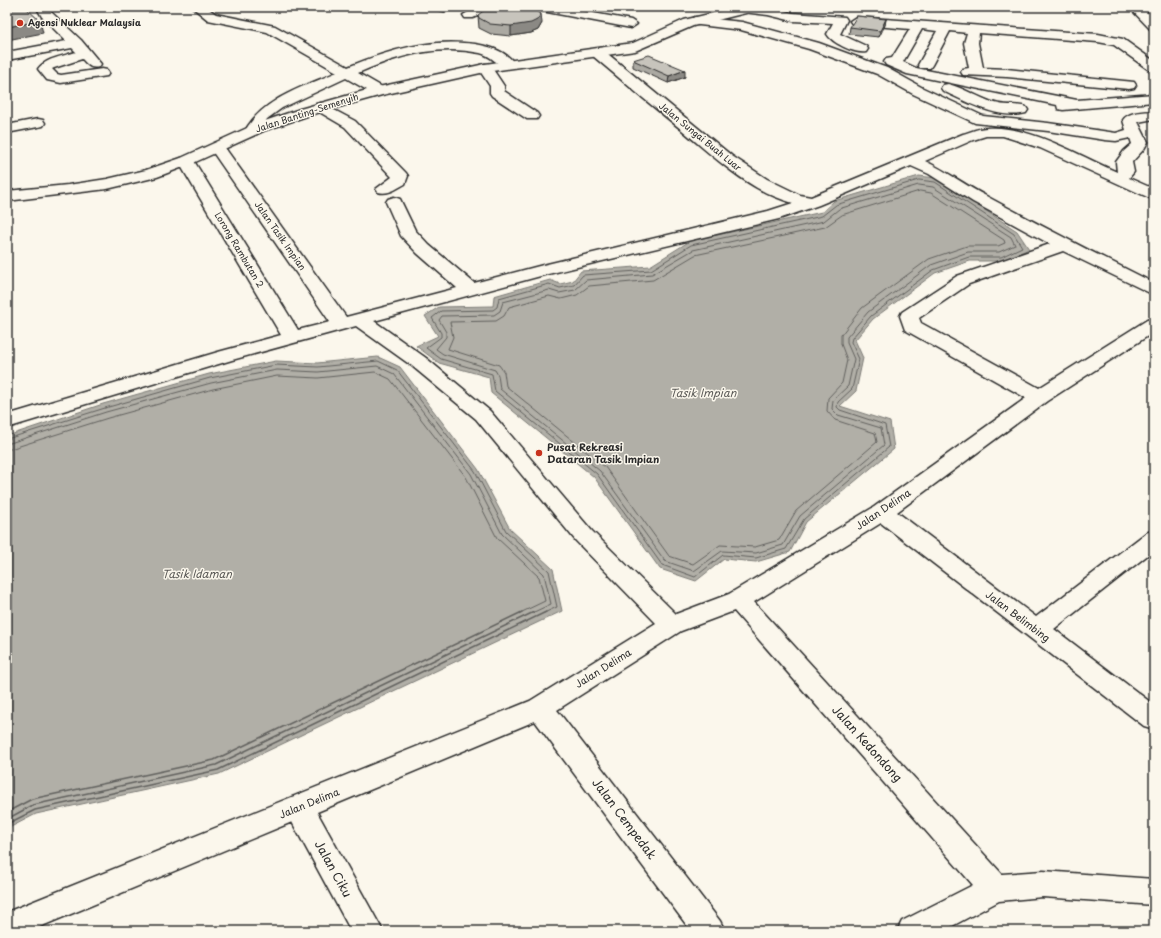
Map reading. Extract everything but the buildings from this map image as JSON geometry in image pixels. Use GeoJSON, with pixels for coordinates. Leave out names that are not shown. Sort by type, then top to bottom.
{"type":"FeatureCollection","features":[{"type":"Feature","properties":{"kind":"street"},"geometry":{"type":"LineString","coordinates":[[37,7],[50,7]]}},
{"type":"Feature","properties":{"kind":"street"},"geometry":{"type":"LineString","coordinates":[[46,7],[44,10],[46,14],[77,44],[103,74],[61,79],[52,77],[44,69],[77,44]]}},
{"type":"Feature","properties":{"kind":"street"},"geometry":{"type":"LineString","coordinates":[[198,7],[212,17],[271,29],[379,91]]}},
{"type":"Feature","properties":{"kind":"street"},"geometry":{"type":"LineString","coordinates":[[469,15],[487,7]]}},
{"type":"Feature","properties":{"kind":"street"},"geometry":{"type":"LineString","coordinates":[[542,7],[631,24]]}},
{"type":"Feature","properties":{"kind":"street","name":"Jalan Banting-Semenyih"},"geometry":{"type":"LineString","coordinates":[[606,54],[632,44],[684,17],[721,7]]}},
{"type":"Feature","properties":{"kind":"street"},"geometry":{"type":"LineString","coordinates":[[772,7],[799,17],[974,28],[1098,38],[1124,57],[1128,85],[1127,100]]}},
{"type":"Feature","properties":{"kind":"street"},"geometry":{"type":"LineString","coordinates":[[1135,7],[1154,26]]}},
{"type":"Feature","properties":{"kind":"street","name":"Jalan Banting-Semenyih"},"geometry":{"type":"LineString","coordinates":[[7,196],[68,190],[107,184],[151,174],[218,148],[252,131],[321,107],[379,91],[508,64],[606,54],[651,42],[678,27],[695,21],[751,8],[799,17]]}},
{"type":"Feature","properties":{"kind":"street"},"geometry":{"type":"LineString","coordinates":[[842,20],[832,34],[878,56],[918,68],[1078,105]]}},
{"type":"Feature","properties":{"kind":"street"},"geometry":{"type":"LineString","coordinates":[[695,21],[742,26],[814,46],[882,71],[899,79],[918,91],[980,120],[1048,127],[1116,137],[1135,133]]}},
{"type":"Feature","properties":{"kind":"street"},"geometry":{"type":"LineString","coordinates":[[898,60],[918,26]]}},
{"type":"Feature","properties":{"kind":"street"},"geometry":{"type":"LineString","coordinates":[[974,28],[971,43],[977,72]]}},
{"type":"Feature","properties":{"kind":"street"},"geometry":{"type":"LineString","coordinates":[[918,68],[944,30]]}},
{"type":"Feature","properties":{"kind":"street"},"geometry":{"type":"LineString","coordinates":[[971,43],[986,44]]}},
{"type":"Feature","properties":{"kind":"street"},"geometry":{"type":"LineString","coordinates":[[7,47],[77,44]]}},
{"type":"Feature","properties":{"kind":"street"},"geometry":{"type":"LineString","coordinates":[[7,56],[77,44]]}},
{"type":"Feature","properties":{"kind":"street"},"geometry":{"type":"LineString","coordinates":[[252,131],[257,120],[269,110],[348,72],[393,54],[439,46],[459,46],[490,52],[508,64]]}},
{"type":"Feature","properties":{"kind":"street"},"geometry":{"type":"LineString","coordinates":[[1100,51],[1154,67]]}},
{"type":"Feature","properties":{"kind":"street","name":"Jalan Sungai Buah Luar"},"geometry":{"type":"LineString","coordinates":[[606,54],[644,80],[738,169],[786,196],[801,201],[813,202]]}},
{"type":"Feature","properties":{"kind":"street"},"geometry":{"type":"LineString","coordinates":[[878,56],[898,60],[918,68],[990,106],[1004,109],[1018,110],[1154,98]]}},
{"type":"Feature","properties":{"kind":"street"},"geometry":{"type":"LineString","coordinates":[[485,68],[497,86],[497,93],[532,116]]}},
{"type":"Feature","properties":{"kind":"street"},"geometry":{"type":"LineString","coordinates":[[918,68],[1128,85]]}},
{"type":"Feature","properties":{"kind":"street"},"geometry":{"type":"LineString","coordinates":[[321,107],[350,124],[400,176],[399,181],[389,196],[407,232],[424,250],[471,290]]}},
{"type":"Feature","properties":{"kind":"street"},"geometry":{"type":"LineString","coordinates":[[1118,178],[1126,172],[1124,162],[1129,154],[1139,146],[1140,142],[1130,120],[1138,117],[1154,115]]}},
{"type":"Feature","properties":{"kind":"street"},"geometry":{"type":"LineString","coordinates":[[7,129],[38,123]]}},
{"type":"Feature","properties":{"kind":"street"},"geometry":{"type":"LineString","coordinates":[[7,422],[225,356],[543,270],[773,215],[813,202],[968,137],[985,132],[1003,132],[1017,135],[1045,145],[1154,195]]}},
{"type":"Feature","properties":{"kind":"street","name":"Jalan Tasik Impian"},"geometry":{"type":"LineString","coordinates":[[218,148],[351,322],[419,362],[483,415],[584,536],[672,624]]}},
{"type":"Feature","properties":{"kind":"street","name":"Lorong Rambutan 2"},"geometry":{"type":"LineString","coordinates":[[186,161],[293,338]]}},
{"type":"Feature","properties":{"kind":"street"},"geometry":{"type":"LineString","coordinates":[[912,161],[935,171],[979,199],[1064,245],[1154,290]]}},
{"type":"Feature","properties":{"kind":"street"},"geometry":{"type":"LineString","coordinates":[[1040,397],[912,326],[909,316],[963,280],[1064,245]]}},
{"type":"Feature","properties":{"kind":"street","name":"Jalan Delima"},"geometry":{"type":"LineString","coordinates":[[7,930],[15,923],[540,708],[672,624],[738,600],[882,512],[1040,397],[1154,324]]}},
{"type":"Feature","properties":{"kind":"street","name":"Jalan Belimbing"},"geometry":{"type":"LineString","coordinates":[[882,512],[1154,719]]}},
{"type":"Feature","properties":{"kind":"street"},"geometry":{"type":"LineString","coordinates":[[1036,630],[1154,538]]}},
{"type":"Feature","properties":{"kind":"street","name":"Jalan Kedondong"},"geometry":{"type":"LineString","coordinates":[[738,600],[995,888]]}},
{"type":"Feature","properties":{"kind":"street","name":"Jalan Cempedak"},"geometry":{"type":"LineString","coordinates":[[540,708],[709,931]]}},
{"type":"Feature","properties":{"kind":"street","name":"Jalan Ciku"},"geometry":{"type":"LineString","coordinates":[[299,807],[367,931]]}},
{"type":"Feature","properties":{"kind":"street"},"geometry":{"type":"LineString","coordinates":[[913,931],[995,888],[1043,884],[1154,892]]}},
{"type":"Feature","properties":{"kind":"water","name":"Tasik Impian"},"geometry":{"type":"Polygon","coordinates":[[[919,176],[936,178],[1017,231],[1029,249],[1001,261],[970,261],[935,273],[873,319],[855,340],[863,358],[856,391],[840,406],[890,422],[894,449],[806,522],[790,552],[756,562],[724,559],[696,581],[660,569],[594,477],[491,393],[489,377],[439,363],[416,346],[438,336],[425,316],[439,307],[493,306],[494,296],[550,280],[560,284],[573,281],[581,271],[650,266],[690,241],[822,212],[834,201],[919,176]]]}},
{"type":"Feature","properties":{"kind":"water","name":"Tasik Idaman"},"geometry":{"type":"Polygon","coordinates":[[[378,357],[400,367],[478,469],[510,529],[553,569],[562,611],[219,774],[36,814],[7,829],[7,436],[103,404],[209,374],[276,361],[317,363],[378,357]]]}},
{"type":"Feature","properties":{"kind":"place","name":"Agensi Nuklear Malaysia"},"geometry":{"type":"Point","coordinates":[20,23]}},
{"type":"Feature","properties":{"kind":"place","name":"Pusat Rekreasi Dataran Tasik Impian"},"geometry":{"type":"Point","coordinates":[539,453]}}]}
